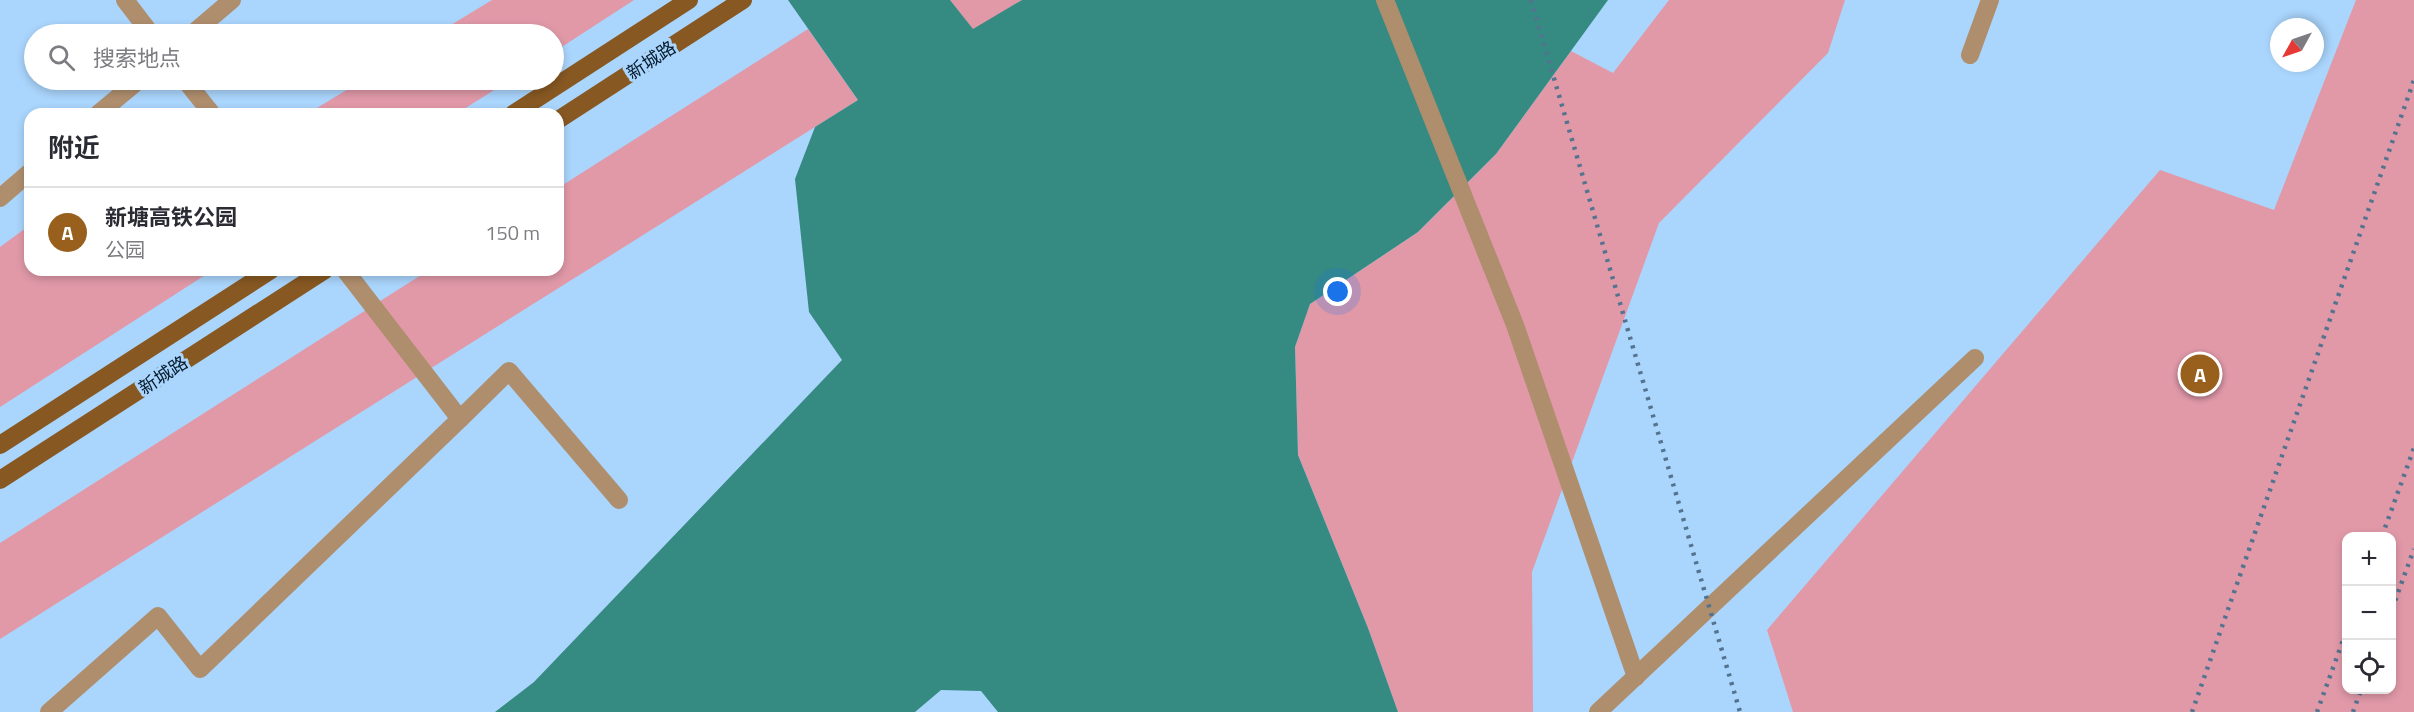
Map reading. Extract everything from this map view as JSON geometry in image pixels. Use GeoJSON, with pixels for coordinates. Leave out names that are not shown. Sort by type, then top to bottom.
{"type":"FeatureCollection","features":[{"type":"Feature","properties":{"kind":"main road","name":"新城路"},"geometry":{"type":"LineString","coordinates":[[564,81],[689,0]]}},
{"type":"Feature","properties":{"kind":"main road","name":"新城路"},"geometry":{"type":"LineString","coordinates":[[564,116],[743,0]]}},
{"type":"Feature","properties":{"kind":"main road","name":"新城路"},"geometry":{"type":"LineString","coordinates":[[522,108],[550,90]]}},
{"type":"Feature","properties":{"kind":"main road","name":"新城路"},"geometry":{"type":"LineString","coordinates":[[0,445],[262,276]]}},
{"type":"Feature","properties":{"kind":"main road","name":"新城路"},"geometry":{"type":"LineString","coordinates":[[0,480],[317,276]]}},
{"type":"Feature","properties":{"kind":"street"},"geometry":{"type":"LineString","coordinates":[[125,0],[143,24]]}},
{"type":"Feature","properties":{"kind":"street"},"geometry":{"type":"LineString","coordinates":[[204,24],[232,0]]}},
{"type":"Feature","properties":{"kind":"street"},"geometry":{"type":"LineString","coordinates":[[1385,0],[1471,220],[1515,325],[1636,677]]}},
{"type":"Feature","properties":{"kind":"street"},"geometry":{"type":"LineString","coordinates":[[1970,55],[1990,0]]}},
{"type":"Feature","properties":{"kind":"street"},"geometry":{"type":"LineString","coordinates":[[105,108],[127,90]]}},
{"type":"Feature","properties":{"kind":"street"},"geometry":{"type":"LineString","coordinates":[[193,90],[207,108]]}},
{"type":"Feature","properties":{"kind":"street"},"geometry":{"type":"LineString","coordinates":[[0,198],[24,177]]}},
{"type":"Feature","properties":{"kind":"street"},"geometry":{"type":"LineString","coordinates":[[350,276],[460,419]]}},
{"type":"Feature","properties":{"kind":"street"},"geometry":{"type":"LineString","coordinates":[[1598,712],[1975,358]]}},
{"type":"Feature","properties":{"kind":"street"},"geometry":{"type":"LineString","coordinates":[[49,712],[158,616],[200,669],[509,371],[619,500]]}},
{"type":"Feature","properties":{"kind":"shaded area"},"geometry":{"type":"Polygon","coordinates":[[[492,0],[634,0],[564,46],[564,24],[452,24],[492,0]]]}},
{"type":"Feature","properties":{"kind":"shaded area"},"geometry":{"type":"Polygon","coordinates":[[[788,0],[950,0],[973,29],[1022,0],[1608,0],[1496,154],[1418,232],[1310,304],[1295,347],[1298,455],[1368,628],[1398,712],[998,712],[981,691],[941,690],[915,712],[495,712],[534,682],[842,360],[809,312],[795,179],[815,127],[858,100],[788,0]]]}},
{"type":"Feature","properties":{"kind":"shaded area"},"geometry":{"type":"Polygon","coordinates":[[[950,0],[1022,0],[973,30],[950,0]]]}},
{"type":"Feature","properties":{"kind":"shaded area"},"geometry":{"type":"Polygon","coordinates":[[[1669,0],[1845,0],[1828,53],[1659,223],[1532,572],[1533,712],[1398,712],[1368,628],[1298,455],[1295,347],[1310,304],[1418,232],[1496,154],[1571,51],[1613,73],[1669,0]]]}},
{"type":"Feature","properties":{"kind":"shaded area"},"geometry":{"type":"Polygon","coordinates":[[[2356,0],[2414,0],[2414,712],[1793,712],[1767,630],[2160,170],[2274,210],[2356,0]]]}},
{"type":"Feature","properties":{"kind":"shaded area"},"geometry":{"type":"Polygon","coordinates":[[[808,29],[858,100],[0,639],[0,543],[420,276],[564,276],[564,184],[808,29]]]}},
{"type":"Feature","properties":{"kind":"shaded area"},"geometry":{"type":"Polygon","coordinates":[[[347,90],[494,90],[466,108],[317,108],[347,90]]]}},
{"type":"Feature","properties":{"kind":"shaded area"},"geometry":{"type":"Polygon","coordinates":[[[24,229],[24,276],[204,276],[0,407],[0,247],[24,229]]]}},
{"type":"Feature","properties":{"kind":"railway"},"geometry":{"type":"LineString","coordinates":[[1531,0],[1740,712]]}},
{"type":"Feature","properties":{"kind":"railway"},"geometry":{"type":"LineString","coordinates":[[2192,712],[2414,80]]}},
{"type":"Feature","properties":{"kind":"railway"},"geometry":{"type":"LineString","coordinates":[[2383,532],[2414,448]]}},
{"type":"Feature","properties":{"kind":"railway"},"geometry":{"type":"LineString","coordinates":[[2396,598],[2414,549]]}},
{"type":"Feature","properties":{"kind":"railway"},"geometry":{"type":"LineString","coordinates":[[2317,712],[2343,640]]}},
{"type":"Feature","properties":{"kind":"railway"},"geometry":{"type":"LineString","coordinates":[[2353,712],[2360,694]]}},
{"type":"Feature","properties":{"kind":"place","name":"新塘高铁公园"},"geometry":{"type":"Point","coordinates":[2200,374]}}]}
